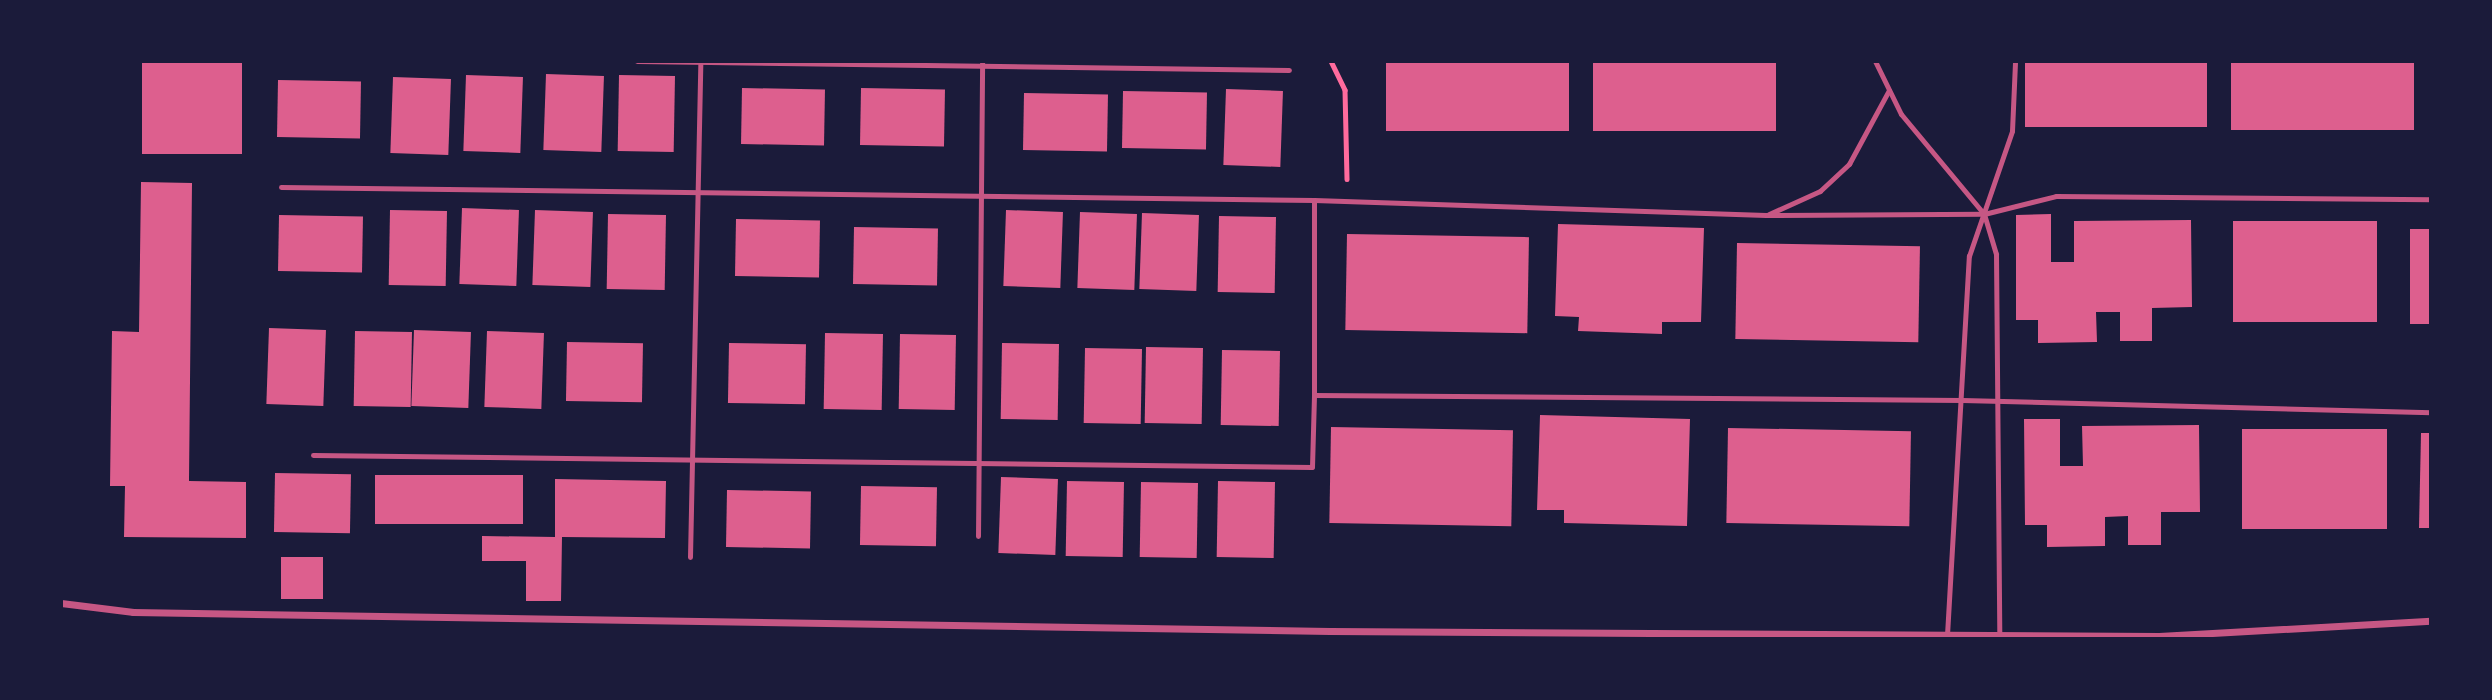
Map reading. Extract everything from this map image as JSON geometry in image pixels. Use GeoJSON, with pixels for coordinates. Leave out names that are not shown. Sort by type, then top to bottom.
{"type":"FeatureCollection","features":[{"type":"Feature","properties":{"kind":"street"},"geometry":{"type":"LineString","coordinates":[[61,603],[133,612],[1254,629],[1302,634],[2159,636],[2431,621]]}},
{"type":"Feature","properties":{"kind":"lane"},"geometry":{"type":"LineString","coordinates":[[637,61],[982,64],[1289,71]]}},
{"type":"Feature","properties":{"kind":"lane"},"geometry":{"type":"LineString","coordinates":[[1875,61],[1901,114],[1984,214],[1996,254],[1999,400],[1998,635]]}},
{"type":"Feature","properties":{"kind":"lane"},"geometry":{"type":"LineString","coordinates":[[1947,635],[1969,256],[2012,131],[2015,61]]}},
{"type":"Feature","properties":{"kind":"lane"},"geometry":{"type":"LineString","coordinates":[[690,557],[700,62]]}},
{"type":"Feature","properties":{"kind":"lane"},"geometry":{"type":"LineString","coordinates":[[978,537],[982,64]]}},
{"type":"Feature","properties":{"kind":"lane"},"geometry":{"type":"LineString","coordinates":[[1766,215],[1820,191],[1849,164],[1889,90]]}},
{"type":"Feature","properties":{"kind":"lane"},"geometry":{"type":"LineString","coordinates":[[281,187],[1314,200],[1766,215],[1984,214],[2056,196],[2431,199]]}},
{"type":"Feature","properties":{"kind":"lane"},"geometry":{"type":"LineString","coordinates":[[313,455],[1312,467],[1314,200]]}},
{"type":"Feature","properties":{"kind":"lane"},"geometry":{"type":"LineString","coordinates":[[1314,395],[1999,400],[2431,412]]}},
{"type":"Feature","properties":{"kind":"lane"},"geometry":{"type":"LineString","coordinates":[[1254,629],[1254,639]]}},
{"type":"Feature","properties":{"kind":"path"},"geometry":{"type":"LineString","coordinates":[[1331,61],[1345,90],[1349,119],[1346,201]]}},
{"type":"Feature","properties":{"kind":"building"},"geometry":{"type":"Polygon","coordinates":[[[142,61],[242,61],[242,154],[142,154],[142,61]]]}},
{"type":"Feature","properties":{"kind":"building"},"geometry":{"type":"Polygon","coordinates":[[[1386,61],[1569,61],[1569,131],[1386,131],[1386,61]]]}},
{"type":"Feature","properties":{"kind":"building"},"geometry":{"type":"Polygon","coordinates":[[[1593,61],[1776,61],[1776,131],[1593,131],[1593,61]]]}},
{"type":"Feature","properties":{"kind":"building"},"geometry":{"type":"Polygon","coordinates":[[[2025,61],[2207,61],[2207,127],[2025,127],[2025,61]]]}},
{"type":"Feature","properties":{"kind":"building"},"geometry":{"type":"Polygon","coordinates":[[[2231,61],[2414,61],[2414,130],[2231,130],[2231,61]]]}},
{"type":"Feature","properties":{"kind":"building"},"geometry":{"type":"Polygon","coordinates":[[[546,74],[604,76],[601,152],[543,150],[546,74]]]}},
{"type":"Feature","properties":{"kind":"building"},"geometry":{"type":"Polygon","coordinates":[[[466,75],[523,77],[520,153],[463,151],[466,75]]]}},
{"type":"Feature","properties":{"kind":"building"},"geometry":{"type":"Polygon","coordinates":[[[619,75],[675,76],[674,152],[618,151],[619,75]]]}},
{"type":"Feature","properties":{"kind":"building"},"geometry":{"type":"Polygon","coordinates":[[[393,77],[451,79],[448,155],[390,153],[393,77]]]}},
{"type":"Feature","properties":{"kind":"building"},"geometry":{"type":"Polygon","coordinates":[[[278,80],[361,81],[360,138],[277,137],[278,80]]]}},
{"type":"Feature","properties":{"kind":"building"},"geometry":{"type":"Polygon","coordinates":[[[742,88],[825,89],[824,145],[741,144],[742,88]]]}},
{"type":"Feature","properties":{"kind":"building"},"geometry":{"type":"Polygon","coordinates":[[[861,88],[945,89],[944,146],[860,145],[861,88]]]}},
{"type":"Feature","properties":{"kind":"building"},"geometry":{"type":"Polygon","coordinates":[[[1226,89],[1283,91],[1280,167],[1223,165],[1226,89]]]}},
{"type":"Feature","properties":{"kind":"building"},"geometry":{"type":"Polygon","coordinates":[[[1123,91],[1207,92],[1206,149],[1122,148],[1123,91]]]}},
{"type":"Feature","properties":{"kind":"building"},"geometry":{"type":"Polygon","coordinates":[[[1024,93],[1108,94],[1107,151],[1023,150],[1024,93]]]}},
{"type":"Feature","properties":{"kind":"building"},"geometry":{"type":"Polygon","coordinates":[[[141,182],[192,183],[189,481],[246,482],[246,538],[124,537],[125,486],[110,486],[112,331],[139,332],[141,182]]]}},
{"type":"Feature","properties":{"kind":"building"},"geometry":{"type":"Polygon","coordinates":[[[462,208],[519,210],[516,286],[459,284],[462,208]]]}},
{"type":"Feature","properties":{"kind":"building"},"geometry":{"type":"Polygon","coordinates":[[[390,210],[447,211],[446,286],[389,285],[390,210]]]}},
{"type":"Feature","properties":{"kind":"building"},"geometry":{"type":"Polygon","coordinates":[[[535,210],[593,212],[590,287],[532,285],[535,210]]]}},
{"type":"Feature","properties":{"kind":"building"},"geometry":{"type":"Polygon","coordinates":[[[1006,210],[1063,212],[1060,288],[1003,286],[1006,210]]]}},
{"type":"Feature","properties":{"kind":"building"},"geometry":{"type":"Polygon","coordinates":[[[1080,212],[1137,214],[1134,290],[1077,288],[1080,212]]]}},
{"type":"Feature","properties":{"kind":"building"},"geometry":{"type":"Polygon","coordinates":[[[1142,213],[1199,215],[1196,291],[1139,289],[1142,213]]]}},
{"type":"Feature","properties":{"kind":"building"},"geometry":{"type":"Polygon","coordinates":[[[608,214],[666,215],[665,290],[607,289],[608,214]]]}},
{"type":"Feature","properties":{"kind":"building"},"geometry":{"type":"Polygon","coordinates":[[[2051,214],[2051,262],[2074,262],[2074,221],[2191,220],[2192,307],[2152,308],[2152,341],[2120,341],[2120,312],[2096,312],[2097,342],[2038,343],[2038,320],[2016,320],[2016,215],[2051,214]]]}},
{"type":"Feature","properties":{"kind":"building"},"geometry":{"type":"Polygon","coordinates":[[[279,215],[363,216],[362,272],[278,271],[279,215]]]}},
{"type":"Feature","properties":{"kind":"building"},"geometry":{"type":"Polygon","coordinates":[[[1219,216],[1276,217],[1275,293],[1218,292],[1219,216]]]}},
{"type":"Feature","properties":{"kind":"building"},"geometry":{"type":"Polygon","coordinates":[[[736,219],[820,220],[819,277],[735,276],[736,219]]]}},
{"type":"Feature","properties":{"kind":"building"},"geometry":{"type":"Polygon","coordinates":[[[2233,221],[2377,221],[2377,322],[2233,322],[2233,221]]]}},
{"type":"Feature","properties":{"kind":"building"},"geometry":{"type":"Polygon","coordinates":[[[1558,224],[1704,228],[1701,322],[1662,322],[1662,334],[1578,331],[1579,317],[1555,316],[1558,224]]]}},
{"type":"Feature","properties":{"kind":"building"},"geometry":{"type":"Polygon","coordinates":[[[854,227],[938,228],[937,285],[853,284],[854,227]]]}},
{"type":"Feature","properties":{"kind":"building"},"geometry":{"type":"Polygon","coordinates":[[[2410,229],[2431,229],[2431,324],[2410,324],[2410,229]]]}},
{"type":"Feature","properties":{"kind":"building"},"geometry":{"type":"Polygon","coordinates":[[[1347,234],[1529,237],[1527,333],[1345,330],[1347,234]]]}},
{"type":"Feature","properties":{"kind":"building"},"geometry":{"type":"Polygon","coordinates":[[[1737,243],[1920,246],[1918,342],[1735,339],[1737,243]]]}},
{"type":"Feature","properties":{"kind":"building"},"geometry":{"type":"Polygon","coordinates":[[[269,328],[326,330],[323,406],[266,404],[269,328]]]}},
{"type":"Feature","properties":{"kind":"building"},"geometry":{"type":"Polygon","coordinates":[[[414,330],[471,332],[468,408],[411,406],[414,330]]]}},
{"type":"Feature","properties":{"kind":"building"},"geometry":{"type":"Polygon","coordinates":[[[355,331],[412,332],[411,407],[354,406],[355,331]]]}},
{"type":"Feature","properties":{"kind":"building"},"geometry":{"type":"Polygon","coordinates":[[[487,331],[544,333],[541,409],[484,407],[487,331]]]}},
{"type":"Feature","properties":{"kind":"building"},"geometry":{"type":"Polygon","coordinates":[[[825,333],[883,334],[882,410],[824,409],[825,333]]]}},
{"type":"Feature","properties":{"kind":"building"},"geometry":{"type":"Polygon","coordinates":[[[900,334],[956,335],[955,410],[899,409],[900,334]]]}},
{"type":"Feature","properties":{"kind":"building"},"geometry":{"type":"Polygon","coordinates":[[[567,342],[643,343],[642,402],[566,401],[567,342]]]}},
{"type":"Feature","properties":{"kind":"building"},"geometry":{"type":"Polygon","coordinates":[[[729,343],[806,344],[805,404],[728,403],[729,343]]]}},
{"type":"Feature","properties":{"kind":"building"},"geometry":{"type":"Polygon","coordinates":[[[1002,343],[1059,344],[1058,420],[1001,419],[1002,343]]]}},
{"type":"Feature","properties":{"kind":"building"},"geometry":{"type":"Polygon","coordinates":[[[1146,347],[1203,348],[1202,424],[1145,423],[1146,347]]]}},
{"type":"Feature","properties":{"kind":"building"},"geometry":{"type":"Polygon","coordinates":[[[1085,348],[1142,349],[1141,424],[1084,423],[1085,348]]]}},
{"type":"Feature","properties":{"kind":"building"},"geometry":{"type":"Polygon","coordinates":[[[1222,350],[1280,351],[1279,426],[1221,425],[1222,350]]]}},
{"type":"Feature","properties":{"kind":"building"},"geometry":{"type":"Polygon","coordinates":[[[1540,415],[1690,419],[1687,526],[1564,523],[1564,510],[1537,510],[1540,415]]]}},
{"type":"Feature","properties":{"kind":"building"},"geometry":{"type":"Polygon","coordinates":[[[2024,419],[2060,419],[2060,466],[2083,466],[2082,426],[2199,425],[2200,512],[2161,512],[2161,545],[2128,545],[2128,516],[2105,517],[2105,546],[2047,547],[2047,525],[2025,525],[2024,419]]]}},
{"type":"Feature","properties":{"kind":"building"},"geometry":{"type":"Polygon","coordinates":[[[1331,427],[1513,430],[1511,526],[1329,523],[1331,427]]]}},
{"type":"Feature","properties":{"kind":"building"},"geometry":{"type":"Polygon","coordinates":[[[1728,428],[1911,431],[1909,526],[1726,523],[1728,428]]]}},
{"type":"Feature","properties":{"kind":"building"},"geometry":{"type":"Polygon","coordinates":[[[2242,429],[2387,429],[2387,529],[2242,529],[2242,429]]]}},
{"type":"Feature","properties":{"kind":"building"},"geometry":{"type":"Polygon","coordinates":[[[2421,433],[2431,433],[2431,528],[2419,528],[2421,433]]]}},
{"type":"Feature","properties":{"kind":"building"},"geometry":{"type":"Polygon","coordinates":[[[275,473],[351,474],[350,533],[274,532],[275,473]]]}},
{"type":"Feature","properties":{"kind":"building"},"geometry":{"type":"Polygon","coordinates":[[[375,475],[523,475],[523,524],[375,524],[375,475]]]}},
{"type":"Feature","properties":{"kind":"building"},"geometry":{"type":"Polygon","coordinates":[[[1001,477],[1058,479],[1055,555],[998,553],[1001,477]]]}},
{"type":"Feature","properties":{"kind":"building"},"geometry":{"type":"Polygon","coordinates":[[[555,479],[666,481],[665,538],[562,537],[561,601],[526,601],[526,561],[482,561],[482,536],[555,537],[555,479]]]}},
{"type":"Feature","properties":{"kind":"building"},"geometry":{"type":"Polygon","coordinates":[[[1067,481],[1124,482],[1123,557],[1066,556],[1067,481]]]}},
{"type":"Feature","properties":{"kind":"building"},"geometry":{"type":"Polygon","coordinates":[[[1218,481],[1275,482],[1274,558],[1217,557],[1218,481]]]}},
{"type":"Feature","properties":{"kind":"building"},"geometry":{"type":"Polygon","coordinates":[[[1141,482],[1198,483],[1197,558],[1140,557],[1141,482]]]}},
{"type":"Feature","properties":{"kind":"building"},"geometry":{"type":"Polygon","coordinates":[[[861,486],[937,487],[936,546],[860,545],[861,486]]]}},
{"type":"Feature","properties":{"kind":"building"},"geometry":{"type":"Polygon","coordinates":[[[727,490],[811,491],[810,548],[726,547],[727,490]]]}},
{"type":"Feature","properties":{"kind":"building"},"geometry":{"type":"Polygon","coordinates":[[[281,557],[323,557],[323,599],[281,599],[281,557]]]}}]}
